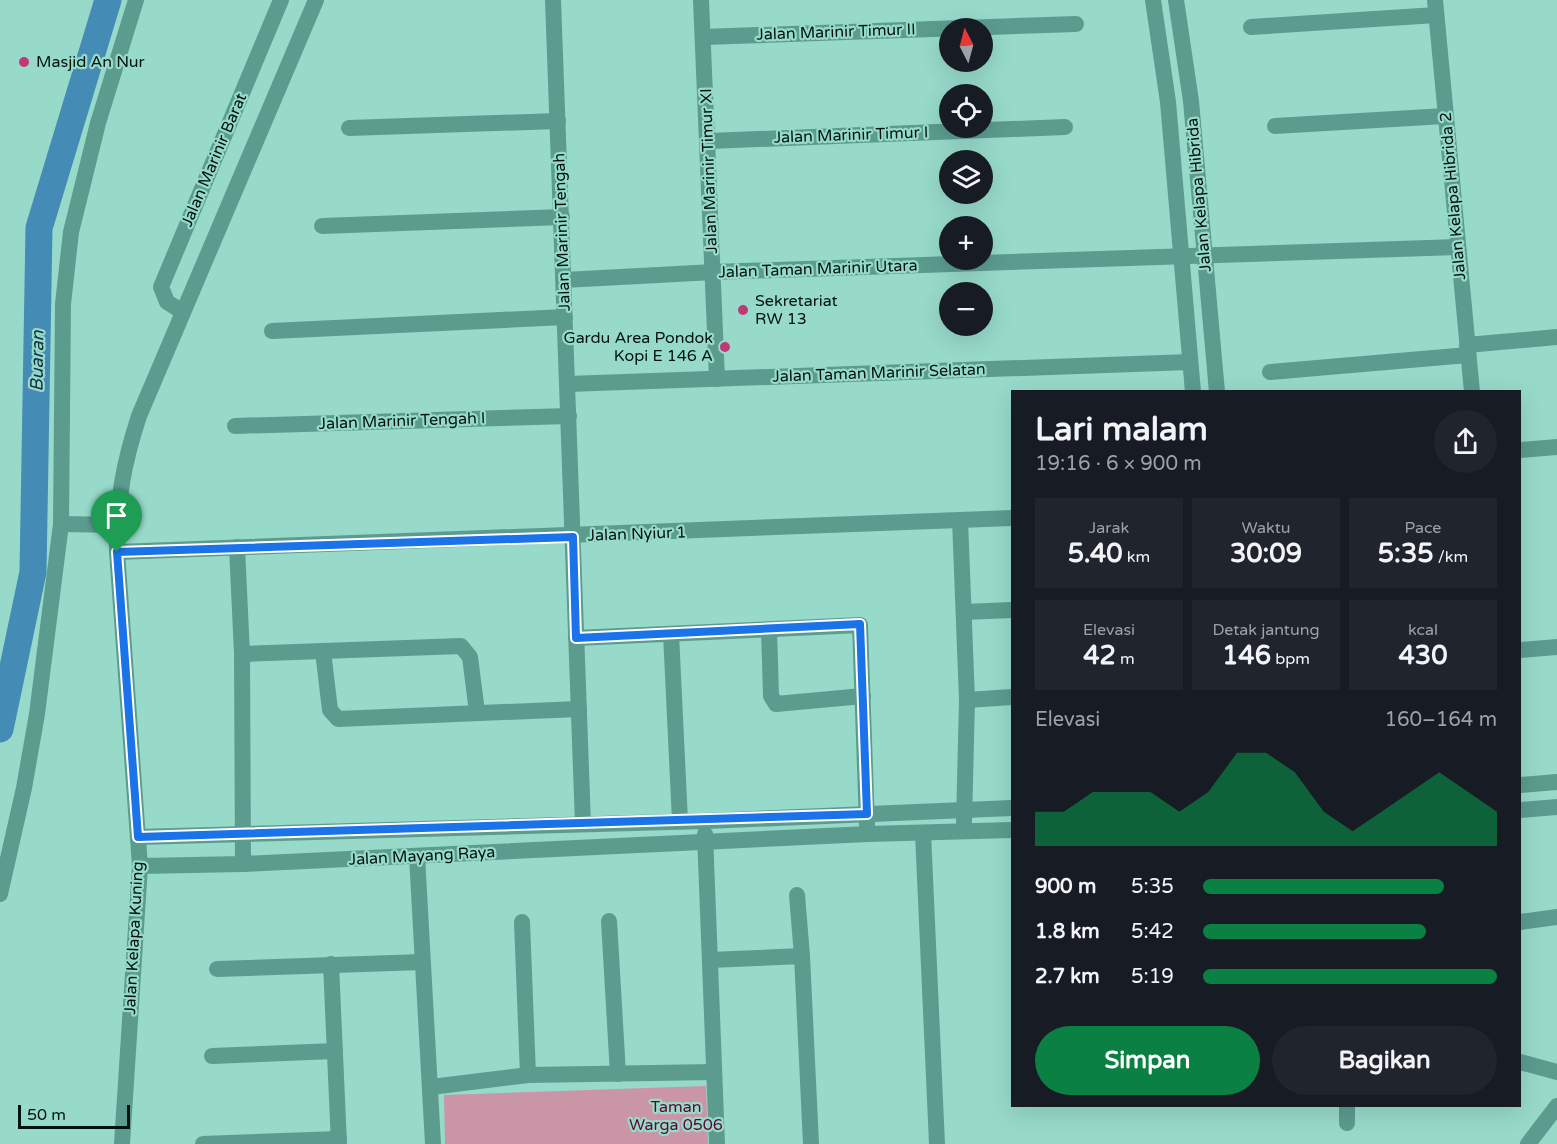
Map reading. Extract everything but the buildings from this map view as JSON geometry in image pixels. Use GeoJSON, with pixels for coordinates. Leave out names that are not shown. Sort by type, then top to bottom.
{"type":"FeatureCollection","features":[{"type":"Feature","properties":{"kind":"street"},"geometry":{"type":"LineString","coordinates":[[0,894],[24,788],[37,714],[61,524],[62,327],[68,252],[81,183],[136,0]]}},
{"type":"Feature","properties":{"kind":"street","name":"Jalan Marinir Barat"},"geometry":{"type":"LineString","coordinates":[[183,312],[167,302],[161,287],[281,0]]}},
{"type":"Feature","properties":{"kind":"street","name":"Jalan Marinir Barat"},"geometry":{"type":"LineString","coordinates":[[117,552],[117,503],[127,453],[139,416],[316,0]]}},
{"type":"Feature","properties":{"kind":"street","name":"Jalan Marinir Tengah"},"geometry":{"type":"LineString","coordinates":[[553,0],[583,824]]}},
{"type":"Feature","properties":{"kind":"street","name":"Jalan Marinir Timur XI"},"geometry":{"type":"LineString","coordinates":[[701,0],[709,141],[717,379]]}},
{"type":"Feature","properties":{"kind":"street","name":"Jalan Kelapa Hibrida"},"geometry":{"type":"LineString","coordinates":[[1153,0],[1168,102],[1193,390]]}},
{"type":"Feature","properties":{"kind":"street","name":"Jalan Kelapa Hibrida"},"geometry":{"type":"LineString","coordinates":[[1176,0],[1191,101],[1217,390]]}},
{"type":"Feature","properties":{"kind":"street"},"geometry":{"type":"LineString","coordinates":[[1251,27],[1436,8]]}},
{"type":"Feature","properties":{"kind":"street","name":"Jalan Kelapa Hibrida 2"},"geometry":{"type":"LineString","coordinates":[[1436,8],[1472,390]]}},
{"type":"Feature","properties":{"kind":"street","name":"Jalan Marinir Timur II"},"geometry":{"type":"LineString","coordinates":[[703,37],[1076,24]]}},
{"type":"Feature","properties":{"kind":"street"},"geometry":{"type":"LineString","coordinates":[[1275,126],[1445,116]]}},
{"type":"Feature","properties":{"kind":"street"},"geometry":{"type":"LineString","coordinates":[[349,128],[558,120]]}},
{"type":"Feature","properties":{"kind":"street","name":"Jalan Marinir Timur I"},"geometry":{"type":"LineString","coordinates":[[709,141],[1065,127]]}},
{"type":"Feature","properties":{"kind":"street"},"geometry":{"type":"LineString","coordinates":[[322,226],[562,217]]}},
{"type":"Feature","properties":{"kind":"street","name":"Jalan Taman Marinir Utara"},"geometry":{"type":"LineString","coordinates":[[564,280],[714,272],[1458,247]]}},
{"type":"Feature","properties":{"kind":"street"},"geometry":{"type":"LineString","coordinates":[[272,331],[565,317]]}},
{"type":"Feature","properties":{"kind":"street"},"geometry":{"type":"LineString","coordinates":[[1270,372],[1468,350],[1557,337]]}},
{"type":"Feature","properties":{"kind":"street","name":"Jalan Taman Marinir Selatan"},"geometry":{"type":"LineString","coordinates":[[568,384],[1190,362]]}},
{"type":"Feature","properties":{"kind":"street","name":"Jalan Marinir Tengah I"},"geometry":{"type":"LineString","coordinates":[[235,426],[569,416]]}},
{"type":"Feature","properties":{"kind":"street"},"geometry":{"type":"LineString","coordinates":[[1521,450],[1557,447]]}},
{"type":"Feature","properties":{"kind":"street","name":"Jalan Nyiur 1"},"geometry":{"type":"LineString","coordinates":[[117,552],[573,537],[1011,518]]}},
{"type":"Feature","properties":{"kind":"street"},"geometry":{"type":"LineString","coordinates":[[960,520],[967,700],[963,832]]}},
{"type":"Feature","properties":{"kind":"street"},"geometry":{"type":"LineString","coordinates":[[61,524],[117,525]]}},
{"type":"Feature","properties":{"kind":"street"},"geometry":{"type":"LineString","coordinates":[[237,547],[242,654],[243,864]]}},
{"type":"Feature","properties":{"kind":"street","name":"Jalan Kelapa Kuning"},"geometry":{"type":"LineString","coordinates":[[117,552],[140,866],[122,1144]]}},
{"type":"Feature","properties":{"kind":"street"},"geometry":{"type":"LineString","coordinates":[[964,612],[1011,610]]}},
{"type":"Feature","properties":{"kind":"street"},"geometry":{"type":"LineString","coordinates":[[576,638],[860,624],[868,834]]}},
{"type":"Feature","properties":{"kind":"street"},"geometry":{"type":"LineString","coordinates":[[769,630],[771,696],[776,704],[863,696]]}},
{"type":"Feature","properties":{"kind":"street"},"geometry":{"type":"LineString","coordinates":[[670,634],[680,821]]}},
{"type":"Feature","properties":{"kind":"street"},"geometry":{"type":"LineString","coordinates":[[242,654],[461,646],[470,657],[477,712]]}},
{"type":"Feature","properties":{"kind":"street"},"geometry":{"type":"LineString","coordinates":[[1521,650],[1557,647]]}},
{"type":"Feature","properties":{"kind":"street"},"geometry":{"type":"LineString","coordinates":[[323,651],[330,710],[335,718],[579,709]]}},
{"type":"Feature","properties":{"kind":"street"},"geometry":{"type":"LineString","coordinates":[[967,700],[1011,697]]}},
{"type":"Feature","properties":{"kind":"street"},"geometry":{"type":"LineString","coordinates":[[1521,785],[1557,782]]}},
{"type":"Feature","properties":{"kind":"street"},"geometry":{"type":"LineString","coordinates":[[1521,810],[1557,807]]}},
{"type":"Feature","properties":{"kind":"street","name":"Jalan Mayang Raya"},"geometry":{"type":"LineString","coordinates":[[138,837],[243,836],[706,821],[1011,808]]}},
{"type":"Feature","properties":{"kind":"street"},"geometry":{"type":"LineString","coordinates":[[706,821],[717,1144]]}},
{"type":"Feature","properties":{"kind":"street","name":"Jalan Mayang Raya"},"geometry":{"type":"LineString","coordinates":[[140,866],[243,864],[868,834],[1011,830]]}},
{"type":"Feature","properties":{"kind":"street"},"geometry":{"type":"LineString","coordinates":[[922,833],[937,1144]]}},
{"type":"Feature","properties":{"kind":"street"},"geometry":{"type":"LineString","coordinates":[[417,856],[433,1144]]}},
{"type":"Feature","properties":{"kind":"street"},"geometry":{"type":"LineString","coordinates":[[797,895],[811,1144]]}},
{"type":"Feature","properties":{"kind":"street"},"geometry":{"type":"LineString","coordinates":[[1521,922],[1557,917]]}},
{"type":"Feature","properties":{"kind":"street"},"geometry":{"type":"LineString","coordinates":[[609,921],[618,1074]]}},
{"type":"Feature","properties":{"kind":"street"},"geometry":{"type":"LineString","coordinates":[[522,922],[528,1075]]}},
{"type":"Feature","properties":{"kind":"street"},"geometry":{"type":"LineString","coordinates":[[710,960],[802,956]]}},
{"type":"Feature","properties":{"kind":"street"},"geometry":{"type":"LineString","coordinates":[[218,969],[422,962]]}},
{"type":"Feature","properties":{"kind":"street"},"geometry":{"type":"LineString","coordinates":[[203,1144],[339,1141],[331,964]]}},
{"type":"Feature","properties":{"kind":"street"},"geometry":{"type":"LineString","coordinates":[[212,1056],[335,1051]]}},
{"type":"Feature","properties":{"kind":"street"},"geometry":{"type":"LineString","coordinates":[[1521,1062],[1557,1072]]}},
{"type":"Feature","properties":{"kind":"street"},"geometry":{"type":"LineString","coordinates":[[431,1087],[528,1075],[714,1072]]}},
{"type":"Feature","properties":{"kind":"street"},"geometry":{"type":"LineString","coordinates":[[1528,1144],[1557,1106]]}},
{"type":"Feature","properties":{"kind":"street"},"geometry":{"type":"LineString","coordinates":[[1347,1107],[1347,1123]]}},
{"type":"Feature","properties":{"kind":"green space","name":"Taman Warga 0506"},"geometry":{"type":"Polygon","coordinates":[[[706,1086],[708,1144],[445,1144],[444,1095],[706,1086]]]}},
{"type":"Feature","properties":{"kind":"waterway","name":"Buaran"},"geometry":{"type":"LineString","coordinates":[[0,729],[33,572],[39,228],[108,0]]}},
{"type":"Feature","properties":{"kind":"place","name":"Masjid An Nur"},"geometry":{"type":"Point","coordinates":[24,62]}},
{"type":"Feature","properties":{"kind":"place","name":"Sekretariat RW 13"},"geometry":{"type":"Point","coordinates":[743,310]}},
{"type":"Feature","properties":{"kind":"place","name":"Gardu Area Pondok Kopi E 146 A"},"geometry":{"type":"Point","coordinates":[725,347]}},
{"type":"Feature","properties":{"kind":"route"},"geometry":{"type":"LineString","coordinates":[[573,537],[576,638],[860,624],[867,814],[243,836],[138,837],[117,552],[573,537]]}}]}
